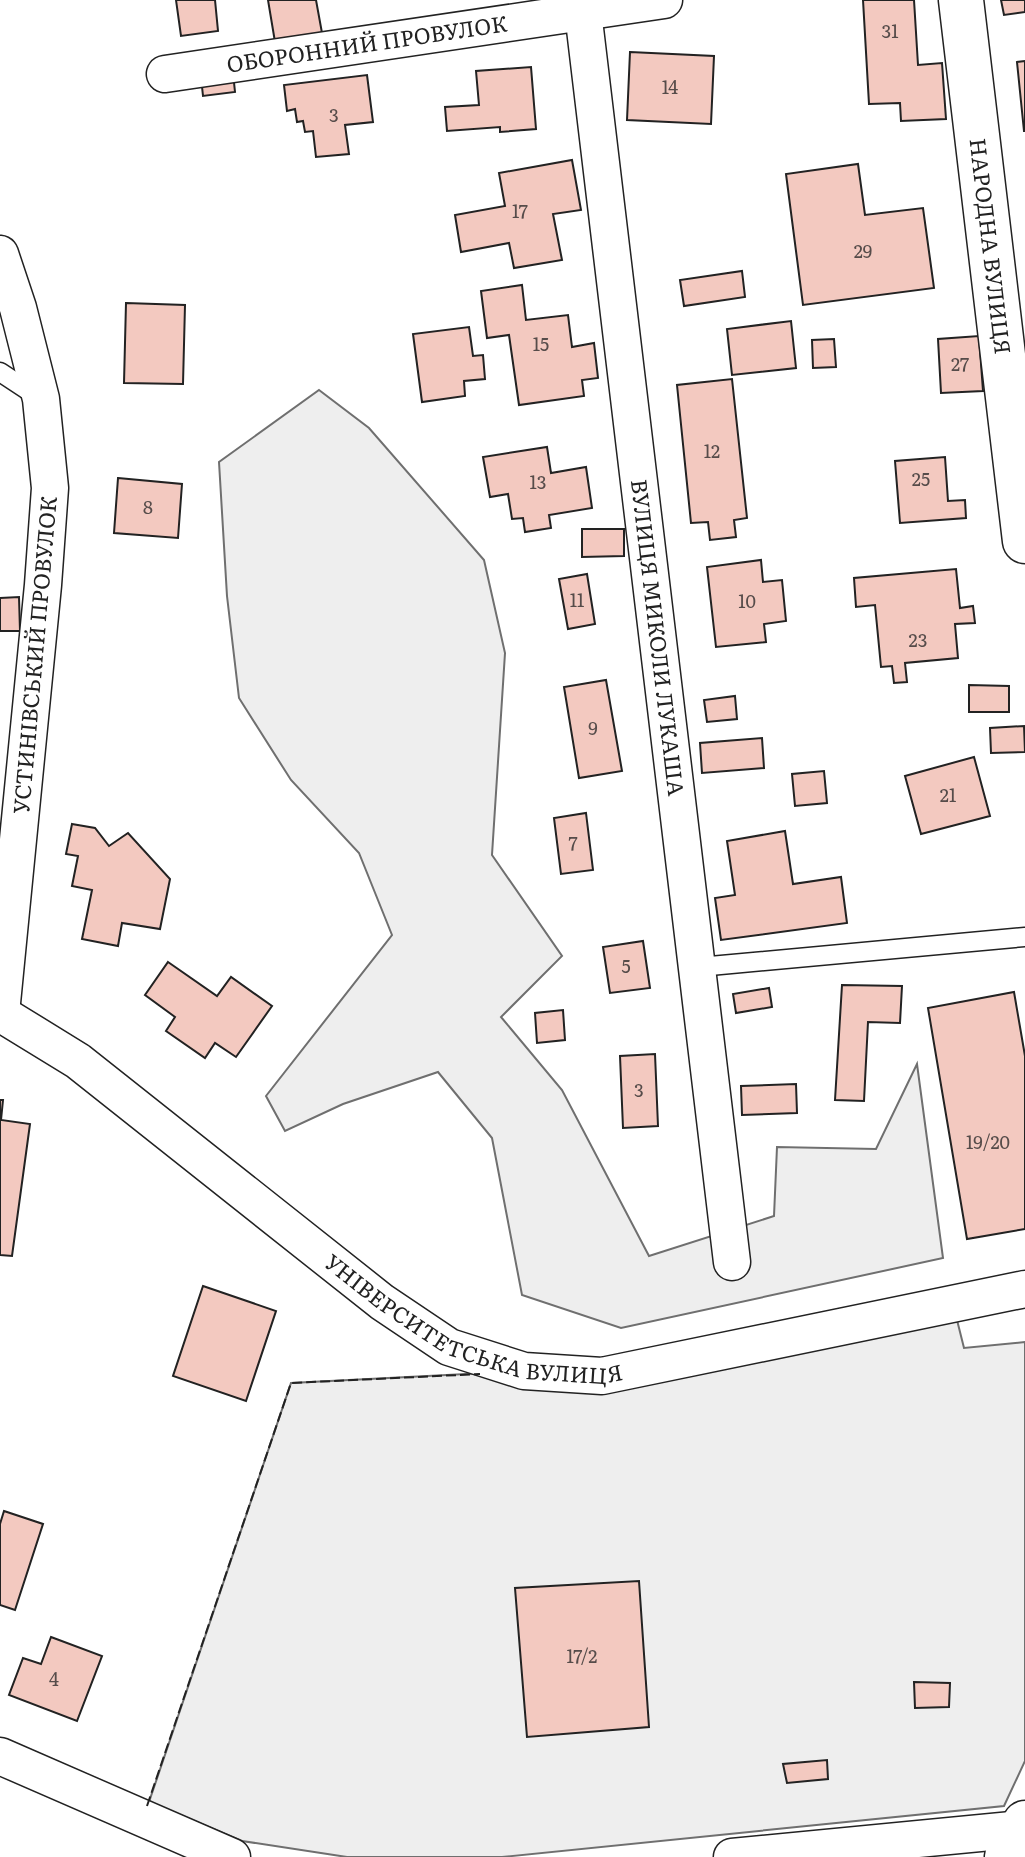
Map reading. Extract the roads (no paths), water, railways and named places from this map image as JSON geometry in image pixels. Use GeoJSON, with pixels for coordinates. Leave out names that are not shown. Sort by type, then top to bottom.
{"type":"FeatureCollection","features":[{"type":"Feature","properties":{"kind":"street","name":"ОБОРОННИЙ ПРОВУЛОК"},"geometry":{"type":"LineString","coordinates":[[165,74],[664,0]]}},
{"type":"Feature","properties":{"kind":"street","name":"НАРОДНА ВУЛИЦЯ"},"geometry":{"type":"LineString","coordinates":[[961,0],[1025,541]]}},
{"type":"Feature","properties":{"kind":"street","name":"ВУЛИЦЯ МИКОЛИ ЛУКАША"},"geometry":{"type":"LineString","coordinates":[[583,12],[732,1262]]}},
{"type":"Feature","properties":{"kind":"street","name":"УСТИНІВСЬКИЙ ПРОВУЛОК"},"geometry":{"type":"LineString","coordinates":[[0,254],[18,308],[41,399],[49,502],[1,1013]]}},
{"type":"Feature","properties":{"kind":"street","name":"УНІВЕРСИТЕТСЬКА ВУЛИЦЯ"},"geometry":{"type":"LineString","coordinates":[[1,1013],[78,1061],[382,1302],[449,1347],[524,1371],[602,1376],[1025,1289]]}},
{"type":"Feature","properties":{"kind":"street"},"geometry":{"type":"LineString","coordinates":[[0,1756],[232,1857]]}},
{"type":"Feature","properties":{"kind":"street"},"geometry":{"type":"LineString","coordinates":[[732,1857],[1018,1836]]}},
{"type":"Feature","properties":{"kind":"lane"},"geometry":{"type":"LineString","coordinates":[[0,372],[41,399]]}},
{"type":"Feature","properties":{"kind":"lane"},"geometry":{"type":"LineString","coordinates":[[699,967],[1025,937]]}}]}
